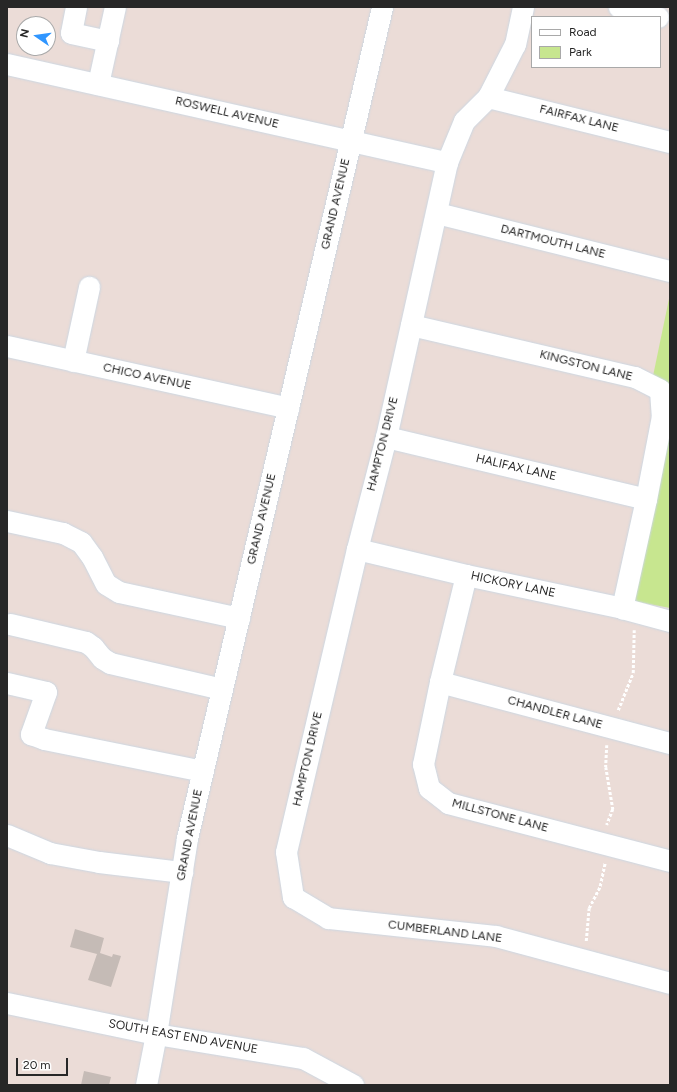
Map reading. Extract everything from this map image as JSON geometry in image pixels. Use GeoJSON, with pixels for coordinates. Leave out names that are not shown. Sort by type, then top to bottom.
{"type":"FeatureCollection","features":[{"type":"Feature","properties":{"kind":"street"},"geometry":{"type":"LineString","coordinates":[[76,7],[71,33],[108,41]]}},
{"type":"Feature","properties":{"kind":"street"},"geometry":{"type":"LineString","coordinates":[[98,84],[115,7]]}},
{"type":"Feature","properties":{"kind":"street","name":"GRAND AVENUE"},"geometry":{"type":"LineString","coordinates":[[146,1085],[156,1034],[187,838],[382,7]]}},
{"type":"Feature","properties":{"kind":"street","name":"HAMPTON DRIVE"},"geometry":{"type":"LineString","coordinates":[[293,897],[286,852],[357,549],[386,438],[410,325],[437,213],[447,162],[464,121],[488,97],[515,44],[523,7]]}},
{"type":"Feature","properties":{"kind":"street"},"geometry":{"type":"LineString","coordinates":[[619,7],[655,16]]}},
{"type":"Feature","properties":{"kind":"street","name":"ROSWELL AVENUE"},"geometry":{"type":"LineString","coordinates":[[7,64],[447,162]]}},
{"type":"Feature","properties":{"kind":"street","name":"FAIRFAX LANE"},"geometry":{"type":"LineString","coordinates":[[488,97],[670,142]]}},
{"type":"Feature","properties":{"kind":"street","name":"DARTMOUTH LANE"},"geometry":{"type":"LineString","coordinates":[[437,213],[670,271]]}},
{"type":"Feature","properties":{"kind":"street"},"geometry":{"type":"LineString","coordinates":[[73,361],[90,287]]}},
{"type":"Feature","properties":{"kind":"street","name":"KINGSTON LANE"},"geometry":{"type":"LineString","coordinates":[[410,325],[635,378],[660,390],[662,416],[622,608]]}},
{"type":"Feature","properties":{"kind":"street","name":"CHICO AVENUE"},"geometry":{"type":"LineString","coordinates":[[7,346],[288,408]]}},
{"type":"Feature","properties":{"kind":"street","name":"HALIFAX LANE"},"geometry":{"type":"LineString","coordinates":[[386,438],[646,498]]}},
{"type":"Feature","properties":{"kind":"street"},"geometry":{"type":"LineString","coordinates":[[7,520],[63,533],[81,542],[92,557],[106,584],[119,592],[239,618]]}},
{"type":"Feature","properties":{"kind":"street","name":"HICKORY LANE"},"geometry":{"type":"LineString","coordinates":[[357,549],[466,576],[622,608],[670,621]]}},
{"type":"Feature","properties":{"kind":"street","name":"MILLSTONE LANE"},"geometry":{"type":"LineString","coordinates":[[466,576],[440,682],[424,764],[429,788],[448,803],[670,861]]}},
{"type":"Feature","properties":{"kind":"street"},"geometry":{"type":"LineString","coordinates":[[10,624],[86,642],[94,647],[102,658],[110,663],[222,689]]}},
{"type":"Feature","properties":{"kind":"street","name":"CHANDLER LANE"},"geometry":{"type":"LineString","coordinates":[[440,682],[670,743]]}},
{"type":"Feature","properties":{"kind":"street"},"geometry":{"type":"LineString","coordinates":[[7,683],[46,692],[31,734],[44,739],[203,771]]}},
{"type":"Feature","properties":{"kind":"street"},"geometry":{"type":"LineString","coordinates":[[7,835],[50,853],[99,862],[182,872]]}},
{"type":"Feature","properties":{"kind":"street","name":"CUMBERLAND LANE"},"geometry":{"type":"LineString","coordinates":[[293,897],[328,918],[496,936],[670,983]]}},
{"type":"Feature","properties":{"kind":"street","name":"SOUTH EAST END AVENUE"},"geometry":{"type":"LineString","coordinates":[[7,1002],[156,1034],[303,1058],[353,1085]]}},
{"type":"Feature","properties":{"kind":"path"},"geometry":{"type":"LineString","coordinates":[[586,941],[589,908],[600,886],[605,866],[605,830],[613,809],[606,767],[607,742],[634,673],[633,631],[646,615]]}},
{"type":"Feature","properties":{"kind":"green space"},"geometry":{"type":"Polygon","coordinates":[[[670,294],[670,394],[653,376],[670,294]]]}},
{"type":"Feature","properties":{"kind":"green space"},"geometry":{"type":"Polygon","coordinates":[[[670,420],[670,608],[633,601],[670,420]]]}},
{"type":"Feature","properties":{"kind":"building"},"geometry":{"type":"Polygon","coordinates":[[[75,929],[104,938],[100,953],[112,957],[113,954],[121,956],[111,987],[88,980],[97,954],[70,947],[75,929]]]}},
{"type":"Feature","properties":{"kind":"building"},"geometry":{"type":"Polygon","coordinates":[[[84,1071],[111,1077],[109,1085],[81,1085],[84,1071]]]}}]}
